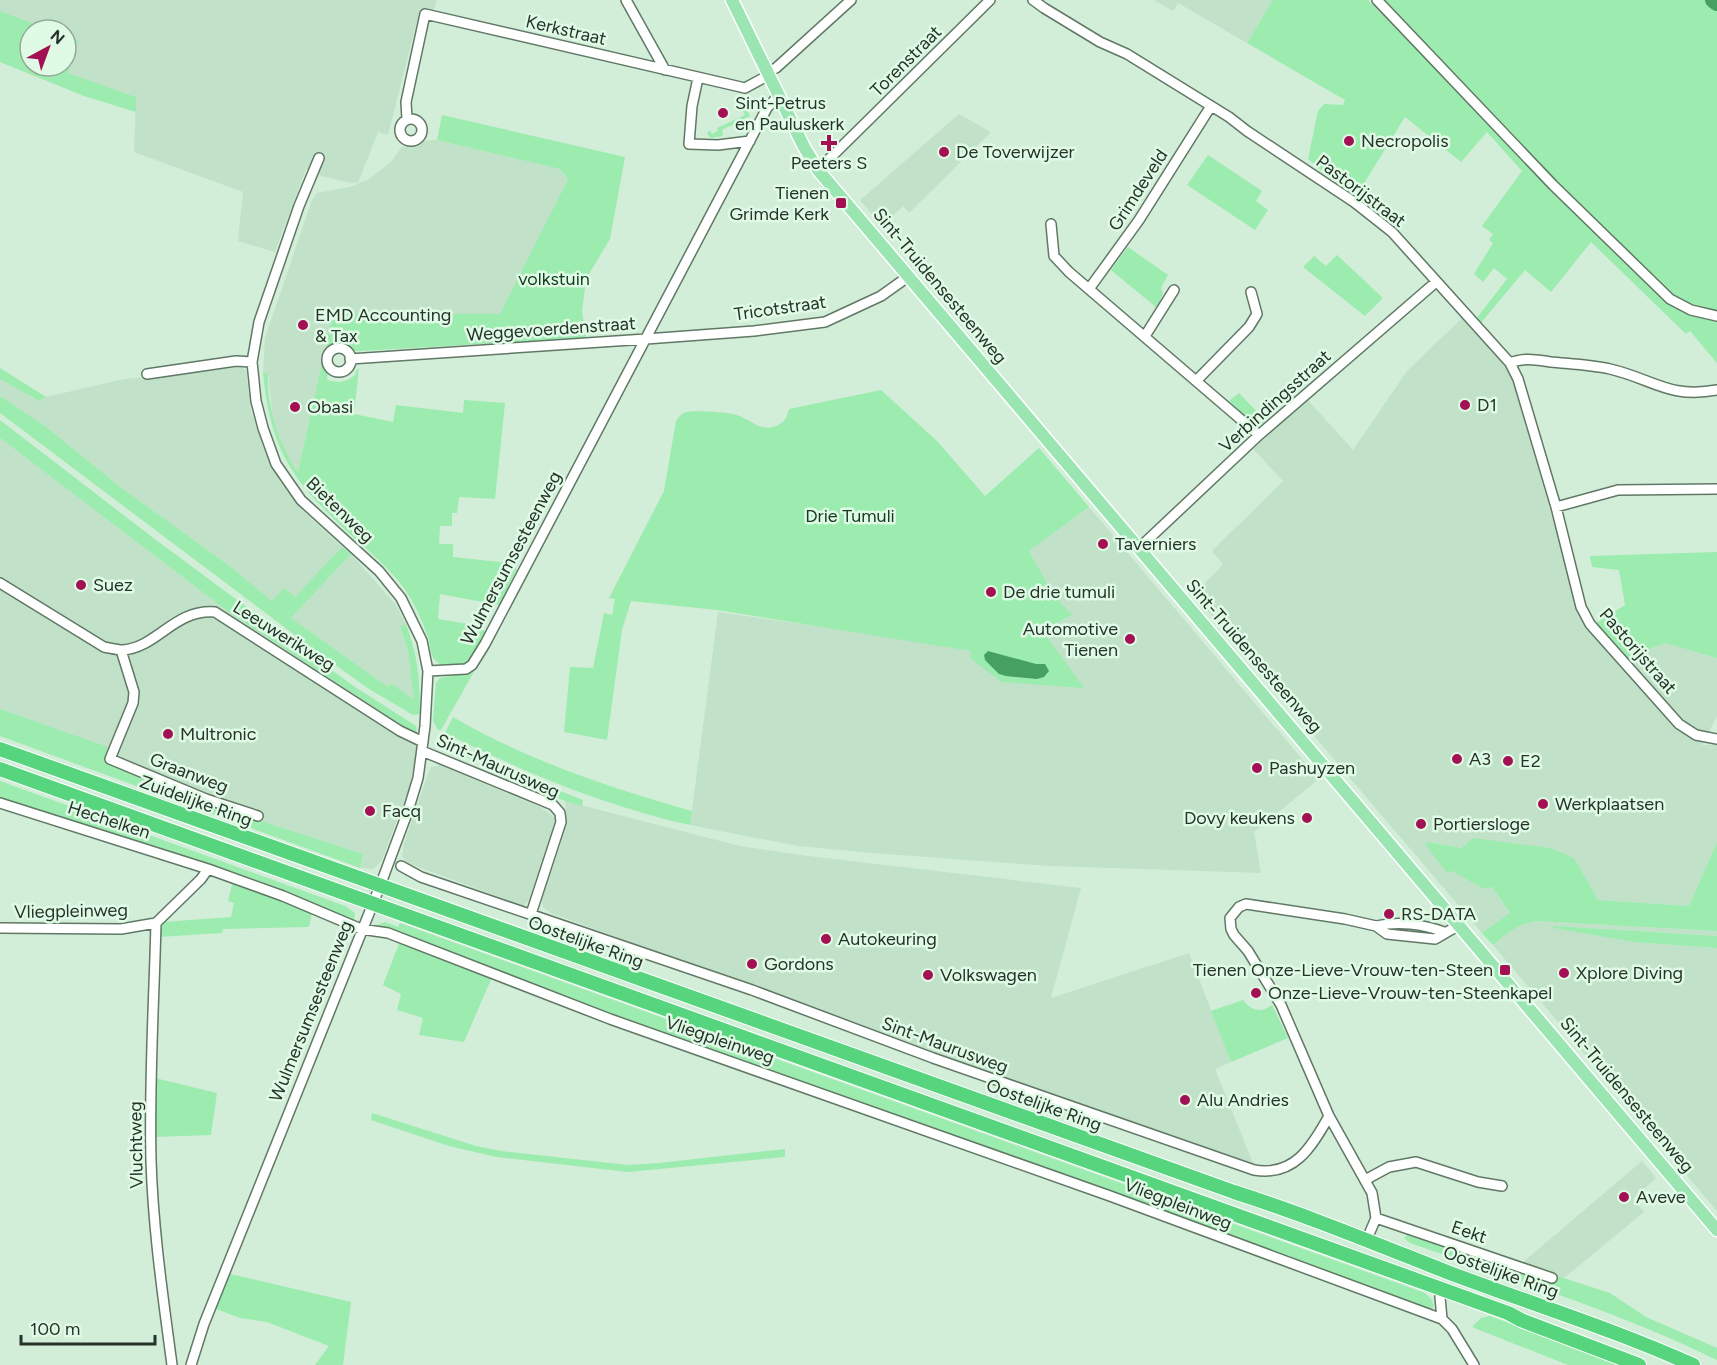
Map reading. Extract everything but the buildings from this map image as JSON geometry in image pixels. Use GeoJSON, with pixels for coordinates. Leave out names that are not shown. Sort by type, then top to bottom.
{"type":"FeatureCollection","features":[{"type":"Feature","properties":{"kind":"highway","name":"Zuidelijke Ring"},"geometry":{"type":"LineString","coordinates":[[0,749],[380,886]]}},
{"type":"Feature","properties":{"kind":"highway","name":"Zuidelijke Ring"},"geometry":{"type":"LineString","coordinates":[[0,769],[371,903]]}},
{"type":"Feature","properties":{"kind":"highway","name":"Oostelijke Ring"},"geometry":{"type":"LineString","coordinates":[[380,886],[1212,1185],[1278,1206],[1625,1337],[1693,1365]]}},
{"type":"Feature","properties":{"kind":"highway","name":"Oostelijke Ring"},"geometry":{"type":"LineString","coordinates":[[371,903],[1508,1313],[1639,1365]]}},
{"type":"Feature","properties":{"kind":"main road","name":"Sint-Truidensesteenweg"},"geometry":{"type":"LineString","coordinates":[[732,0],[778,95],[818,170],[1717,1230]]}},
{"type":"Feature","properties":{"kind":"street"},"geometry":{"type":"LineString","coordinates":[[626,0],[665,70]]}},
{"type":"Feature","properties":{"kind":"street","name":"Kerkstraat"},"geometry":{"type":"LineString","coordinates":[[407,119],[406,102],[425,14],[745,88],[776,68],[851,0]]}},
{"type":"Feature","properties":{"kind":"street","name":"Torenstraat"},"geometry":{"type":"LineString","coordinates":[[818,170],[990,0]]}},
{"type":"Feature","properties":{"kind":"street","name":"Pastorijstraat"},"geometry":{"type":"LineString","coordinates":[[1033,0],[1100,42],[1127,54],[1211,106],[1354,202],[1392,232],[1510,363],[1518,379],[1556,507],[1581,607],[1590,624],[1679,724],[1696,735],[1717,739]]}},
{"type":"Feature","properties":{"kind":"street"},"geometry":{"type":"LineString","coordinates":[[1377,0],[1553,185],[1663,293],[1691,310],[1717,316]]}},
{"type":"Feature","properties":{"kind":"street"},"geometry":{"type":"LineString","coordinates":[[698,78],[692,106],[689,144],[718,145],[750,141]]}},
{"type":"Feature","properties":{"kind":"street","name":"Wulmersumsesteenweg"},"geometry":{"type":"LineString","coordinates":[[191,1365],[204,1324],[371,903],[380,886],[413,795],[423,746],[428,671],[466,669],[477,658],[767,108],[778,95]]}},
{"type":"Feature","properties":{"kind":"street","name":"Grimdeveld"},"geometry":{"type":"LineString","coordinates":[[1089,289],[1139,220],[1211,106]]}},
{"type":"Feature","properties":{"kind":"street","name":"Bietenweg"},"geometry":{"type":"LineString","coordinates":[[319,158],[299,206],[259,322],[252,362],[256,401],[276,464],[301,500],[379,571],[401,598],[422,641],[428,671]]}},
{"type":"Feature","properties":{"kind":"street"},"geometry":{"type":"LineString","coordinates":[[1051,224],[1054,255],[1069,272],[1259,435]]}},
{"type":"Feature","properties":{"kind":"street","name":"Tricotstraat"},"geometry":{"type":"LineString","coordinates":[[646,339],[754,331],[825,322],[881,296],[909,276]]}},
{"type":"Feature","properties":{"kind":"street","name":"Verbindingsstraat"},"geometry":{"type":"LineString","coordinates":[[1138,549],[1259,435],[1436,282]]}},
{"type":"Feature","properties":{"kind":"street"},"geometry":{"type":"LineString","coordinates":[[1145,336],[1174,290]]}},
{"type":"Feature","properties":{"kind":"street"},"geometry":{"type":"LineString","coordinates":[[1197,380],[1249,327],[1257,314],[1251,292]]}},
{"type":"Feature","properties":{"kind":"street","name":"Weggevoerdenstraat"},"geometry":{"type":"LineString","coordinates":[[350,359],[646,339]]}},
{"type":"Feature","properties":{"kind":"street"},"geometry":{"type":"LineString","coordinates":[[1510,363],[1526,359],[1611,369],[1683,393],[1717,390]]}},
{"type":"Feature","properties":{"kind":"street"},"geometry":{"type":"LineString","coordinates":[[147,374],[236,361],[252,362]]}},
{"type":"Feature","properties":{"kind":"street"},"geometry":{"type":"LineString","coordinates":[[1556,507],[1618,490],[1717,489]]}},
{"type":"Feature","properties":{"kind":"street"},"geometry":{"type":"LineString","coordinates":[[0,583],[104,647],[122,650]]}},
{"type":"Feature","properties":{"kind":"street","name":"Leeuwerikweg"},"geometry":{"type":"LineString","coordinates":[[122,650],[138,646],[189,614],[203,611],[215,612],[423,746]]}},
{"type":"Feature","properties":{"kind":"street","name":"Graanweg"},"geometry":{"type":"LineString","coordinates":[[122,650],[134,692],[133,703],[110,759],[206,799],[258,816]]}},
{"type":"Feature","properties":{"kind":"street","name":"Sint-Maurusweg"},"geometry":{"type":"LineString","coordinates":[[423,746],[553,805],[559,811],[561,822],[531,914]]}},
{"type":"Feature","properties":{"kind":"street","name":"Hechelken"},"geometry":{"type":"LineString","coordinates":[[0,803],[208,869]]}},
{"type":"Feature","properties":{"kind":"street","name":"Sint-Maurusweg"},"geometry":{"type":"LineString","coordinates":[[401,866],[421,877],[752,990],[933,1058],[1254,1170],[1268,1172],[1280,1170],[1295,1163],[1318,1136],[1329,1116]]}},
{"type":"Feature","properties":{"kind":"street"},"geometry":{"type":"LineString","coordinates":[[156,922],[201,879],[208,869]]}},
{"type":"Feature","properties":{"kind":"street","name":"Vliegpleinweg"},"geometry":{"type":"LineString","coordinates":[[208,869],[304,904],[362,929],[388,933],[610,1019],[1110,1196],[1442,1319]]}},
{"type":"Feature","properties":{"kind":"street"},"geometry":{"type":"LineString","coordinates":[[1370,1232],[1376,1218],[1374,1200],[1329,1116],[1281,1005],[1248,951],[1234,935],[1230,918],[1239,907],[1246,904],[1320,914],[1376,926],[1387,923],[1428,926],[1444,932],[1459,925]]}},
{"type":"Feature","properties":{"kind":"street","name":"Vliegpleinweg"},"geometry":{"type":"LineString","coordinates":[[0,928],[121,929],[156,922]]}},
{"type":"Feature","properties":{"kind":"street","name":"Vluchtweg"},"geometry":{"type":"LineString","coordinates":[[156,922],[150,1114],[151,1161],[158,1253],[172,1365]]}},
{"type":"Feature","properties":{"kind":"street"},"geometry":{"type":"LineString","coordinates":[[1365,1180],[1389,1167],[1416,1162],[1478,1182],[1502,1186]]}},
{"type":"Feature","properties":{"kind":"street","name":"Eekt"},"geometry":{"type":"LineString","coordinates":[[1376,1218],[1552,1278]]}},
{"type":"Feature","properties":{"kind":"street"},"geometry":{"type":"LineString","coordinates":[[1440,1297],[1442,1319],[1452,1329],[1474,1365]]}},
{"type":"Feature","properties":{"kind":"shaded area"},"geometry":{"type":"Polygon","coordinates":[[[0,0],[437,0],[433,11],[420,9],[388,135],[378,132],[358,183],[321,176],[306,169],[275,252],[238,241],[243,192],[134,152],[136,97],[78,77],[78,18],[19,18],[0,11],[0,0]]]}},
{"type":"Feature","properties":{"kind":"shaded area"},"geometry":{"type":"Polygon","coordinates":[[[1154,0],[1273,0],[1247,43],[1178,3],[1173,11],[1154,0]]]}},
{"type":"Feature","properties":{"kind":"shaded area","name":"De Toverwijzer"},"geometry":{"type":"Polygon","coordinates":[[[959,114],[991,132],[909,213],[903,206],[882,226],[860,200],[959,114]]]}},
{"type":"Feature","properties":{"kind":"shaded area"},"geometry":{"type":"Polygon","coordinates":[[[437,140],[560,169],[568,179],[500,315],[333,314],[298,472],[285,452],[273,421],[268,374],[263,373],[265,338],[312,200],[317,193],[350,187],[369,179],[390,163],[402,147],[414,147],[422,141],[437,140]]]}},
{"type":"Feature","properties":{"kind":"shaded area"},"geometry":{"type":"Polygon","coordinates":[[[1463,317],[1501,359],[1512,377],[1578,608],[1620,663],[1665,643],[1717,658],[1717,716],[1702,745],[1717,745],[1717,842],[1689,906],[1598,900],[1574,858],[1462,848],[1429,842],[1447,872],[1452,871],[1484,889],[1492,887],[1510,914],[1482,933],[1194,595],[1223,564],[1212,551],[1283,481],[1253,449],[1307,399],[1353,450],[1407,371],[1463,317]]]}},
{"type":"Feature","properties":{"kind":"shaded area"},"geometry":{"type":"Polygon","coordinates":[[[241,367],[246,370],[251,411],[264,448],[280,481],[304,512],[342,547],[295,598],[272,601],[231,567],[119,486],[45,426],[0,396],[0,379],[39,401],[46,397],[124,379],[241,367]]]}},
{"type":"Feature","properties":{"kind":"shaded area"},"geometry":{"type":"Polygon","coordinates":[[[0,438],[230,613],[417,733],[417,752],[409,789],[382,860],[376,867],[360,868],[363,854],[208,804],[104,760],[107,747],[0,709],[0,438]]]}},
{"type":"Feature","properties":{"kind":"shaded area"},"geometry":{"type":"Polygon","coordinates":[[[1089,507],[1319,779],[1254,832],[1261,873],[1049,866],[872,853],[798,846],[690,825],[718,612],[886,636],[971,651],[1083,688],[1041,630],[1071,615],[1055,597],[1029,551],[1089,507]]]}},
{"type":"Feature","properties":{"kind":"shaded area"},"geometry":{"type":"Polygon","coordinates":[[[351,554],[396,605],[406,624],[400,628],[408,650],[415,701],[391,683],[388,687],[291,618],[351,554]]]}},
{"type":"Feature","properties":{"kind":"shaded area"},"geometry":{"type":"Polygon","coordinates":[[[988,651],[1036,664],[1045,664],[1049,671],[1044,677],[1037,679],[999,674],[985,660],[984,655],[988,651]]]}},
{"type":"Feature","properties":{"kind":"shaded area"},"geometry":{"type":"Polygon","coordinates":[[[440,765],[540,807],[553,816],[556,823],[530,898],[524,906],[407,863],[402,856],[404,843],[428,774],[431,767],[440,765]]]}},
{"type":"Feature","properties":{"kind":"shaded area"},"geometry":{"type":"Polygon","coordinates":[[[565,801],[740,846],[1081,888],[1051,998],[1189,953],[1231,1062],[1215,1069],[1255,1168],[1017,1081],[937,1055],[551,913],[543,907],[542,898],[567,818],[565,801]]]}},
{"type":"Feature","properties":{"kind":"shaded area"},"geometry":{"type":"Polygon","coordinates":[[[1525,922],[1717,931],[1717,936],[1555,926],[1554,928],[1634,942],[1717,948],[1717,1211],[1493,945],[1516,926],[1525,922]]]}},
{"type":"Feature","properties":{"kind":"shaded area"},"geometry":{"type":"Polygon","coordinates":[[[1642,1161],[1656,1178],[1633,1199],[1644,1212],[1564,1278],[1522,1263],[1642,1161]]]}},
{"type":"Feature","properties":{"kind":"green space"},"geometry":{"type":"Polygon","coordinates":[[[1273,0],[1368,0],[1638,276],[1672,303],[1700,316],[1717,320],[1717,363],[1690,331],[1686,334],[1591,242],[1551,292],[1525,270],[1480,324],[1476,319],[1507,279],[1494,268],[1483,282],[1474,274],[1493,243],[1489,240],[1493,234],[1482,226],[1522,171],[1487,132],[1461,162],[1405,117],[1358,193],[1320,169],[1308,159],[1318,111],[1324,104],[1343,105],[1345,100],[1247,43],[1273,0]]]}},
{"type":"Feature","properties":{"kind":"green space"},"geometry":{"type":"Polygon","coordinates":[[[1385,0],[1713,0],[1717,3],[1717,310],[1692,304],[1670,293],[1571,196],[1385,0]]]}},
{"type":"Feature","properties":{"kind":"green space"},"geometry":{"type":"Polygon","coordinates":[[[0,11],[19,18],[18,69],[0,62],[0,11]]]}},
{"type":"Feature","properties":{"kind":"green space"},"geometry":{"type":"Polygon","coordinates":[[[78,77],[136,97],[136,112],[84,96],[40,78],[78,77]]]}},
{"type":"Feature","properties":{"kind":"green space"},"geometry":{"type":"Polygon","coordinates":[[[747,109],[750,116],[722,130],[723,136],[711,138],[707,134],[710,130],[712,134],[718,131],[717,128],[745,115],[743,111],[747,109]]]}},
{"type":"Feature","properties":{"kind":"green space","name":"volkstuin"},"geometry":{"type":"Polygon","coordinates":[[[442,115],[625,157],[610,239],[586,279],[582,311],[586,338],[360,351],[352,351],[340,344],[331,347],[326,353],[324,365],[328,372],[327,380],[346,381],[356,374],[359,368],[354,414],[393,422],[396,405],[463,413],[464,400],[505,403],[495,499],[459,497],[457,513],[452,513],[452,526],[440,526],[439,544],[453,544],[453,557],[509,563],[517,569],[499,605],[440,594],[438,619],[475,625],[486,632],[471,659],[461,665],[447,666],[434,659],[423,624],[404,588],[386,567],[315,499],[289,465],[272,425],[263,373],[268,373],[269,399],[279,437],[298,472],[333,313],[500,314],[568,179],[560,169],[437,140],[442,115]]]}},
{"type":"Feature","properties":{"kind":"green space"},"geometry":{"type":"Polygon","coordinates":[[[1208,155],[1262,191],[1256,201],[1268,210],[1255,230],[1187,185],[1208,155]]]}},
{"type":"Feature","properties":{"kind":"green space"},"geometry":{"type":"Polygon","coordinates":[[[1128,247],[1168,275],[1161,288],[1163,293],[1157,308],[1111,270],[1128,247]]]}},
{"type":"Feature","properties":{"kind":"green space"},"geometry":{"type":"Polygon","coordinates":[[[1337,255],[1383,298],[1365,316],[1303,267],[1314,256],[1326,266],[1337,255]]]}},
{"type":"Feature","properties":{"kind":"green space"},"geometry":{"type":"Polygon","coordinates":[[[0,368],[46,397],[39,401],[0,379],[0,368]]]}},
{"type":"Feature","properties":{"kind":"green space","name":"Drie Tumuli"},"geometry":{"type":"Polygon","coordinates":[[[881,390],[937,441],[985,496],[1039,448],[1089,507],[1029,551],[1055,597],[1072,615],[1042,630],[1084,688],[1002,682],[971,659],[971,651],[717,610],[631,601],[622,630],[607,740],[564,732],[570,667],[593,668],[604,613],[612,615],[615,599],[609,598],[664,491],[676,421],[680,416],[690,411],[729,413],[764,428],[770,428],[783,422],[789,409],[881,390]]]}},
{"type":"Feature","properties":{"kind":"green space"},"geometry":{"type":"Polygon","coordinates":[[[1239,393],[1266,421],[1259,426],[1255,425],[1229,401],[1239,393]]]}},
{"type":"Feature","properties":{"kind":"green space"},"geometry":{"type":"Polygon","coordinates":[[[0,396],[45,426],[119,486],[231,567],[272,601],[284,588],[295,597],[342,547],[351,554],[291,618],[388,687],[391,683],[414,700],[408,650],[400,627],[406,624],[418,668],[420,714],[413,715],[369,689],[320,654],[0,413],[0,396]]]}},
{"type":"Feature","properties":{"kind":"green space"},"geometry":{"type":"Polygon","coordinates":[[[0,420],[156,540],[352,685],[416,726],[417,733],[230,613],[0,438],[0,420]]]}},
{"type":"Feature","properties":{"kind":"green space"},"geometry":{"type":"Polygon","coordinates":[[[1717,552],[1717,658],[1665,643],[1628,658],[1596,623],[1625,605],[1619,570],[1592,567],[1590,556],[1717,552]]]}},
{"type":"Feature","properties":{"kind":"green space"},"geometry":{"type":"Polygon","coordinates":[[[476,668],[441,730],[438,730],[433,721],[436,683],[440,678],[476,668]]]}},
{"type":"Feature","properties":{"kind":"green space"},"geometry":{"type":"Polygon","coordinates":[[[0,709],[108,747],[104,760],[208,804],[363,854],[360,868],[0,736],[0,709]]]}},
{"type":"Feature","properties":{"kind":"green space"},"geometry":{"type":"Polygon","coordinates":[[[453,717],[510,747],[570,772],[692,811],[690,825],[596,798],[505,761],[445,733],[453,717]]]}},
{"type":"Feature","properties":{"kind":"green space"},"geometry":{"type":"Polygon","coordinates":[[[447,740],[539,783],[583,800],[582,806],[565,801],[448,749],[443,743],[447,740]]]}},
{"type":"Feature","properties":{"kind":"green space"},"geometry":{"type":"Polygon","coordinates":[[[0,781],[345,906],[355,913],[354,920],[0,799],[0,781]]]}},
{"type":"Feature","properties":{"kind":"green space"},"geometry":{"type":"Polygon","coordinates":[[[1473,838],[1550,848],[1574,858],[1598,900],[1689,906],[1717,842],[1717,931],[1537,921],[1519,926],[1493,945],[1482,933],[1510,913],[1492,887],[1484,889],[1452,871],[1447,873],[1425,844],[1429,842],[1462,848],[1473,838]]]}},
{"type":"Feature","properties":{"kind":"green space"},"geometry":{"type":"Polygon","coordinates":[[[233,881],[312,913],[309,927],[223,929],[222,933],[159,937],[163,922],[231,917],[234,903],[228,901],[233,881]]]}},
{"type":"Feature","properties":{"kind":"green space"},"geometry":{"type":"Polygon","coordinates":[[[385,922],[398,927],[400,923],[1425,1293],[1434,1306],[1431,1310],[1425,1309],[372,927],[385,922]]]}},
{"type":"Feature","properties":{"kind":"green space"},"geometry":{"type":"Polygon","coordinates":[[[1555,926],[1717,936],[1717,948],[1634,942],[1553,928],[1555,926]]]}},
{"type":"Feature","properties":{"kind":"green space"},"geometry":{"type":"Polygon","coordinates":[[[400,941],[492,977],[464,1042],[419,1035],[423,1018],[397,1010],[401,994],[383,985],[400,941]]]}},
{"type":"Feature","properties":{"kind":"green space"},"geometry":{"type":"Polygon","coordinates":[[[1243,1000],[1256,1010],[1272,1005],[1288,1038],[1231,1062],[1211,1011],[1243,1000]]]}},
{"type":"Feature","properties":{"kind":"green space"},"geometry":{"type":"Polygon","coordinates":[[[155,1078],[217,1093],[211,1135],[154,1137],[155,1078]]]}},
{"type":"Feature","properties":{"kind":"green space"},"geometry":{"type":"Polygon","coordinates":[[[372,1113],[476,1146],[501,1151],[628,1165],[785,1149],[785,1157],[628,1172],[496,1157],[449,1146],[371,1120],[372,1113]]]}},
{"type":"Feature","properties":{"kind":"green space"},"geometry":{"type":"Polygon","coordinates":[[[1408,1234],[1610,1293],[1646,1317],[1717,1348],[1717,1360],[1604,1311],[1410,1243],[1404,1238],[1408,1234]]]}},
{"type":"Feature","properties":{"kind":"green space"},"geometry":{"type":"Polygon","coordinates":[[[230,1274],[351,1302],[343,1365],[315,1365],[329,1346],[267,1322],[240,1318],[216,1309],[230,1274]]]}},
{"type":"Feature","properties":{"kind":"green space"},"geometry":{"type":"Polygon","coordinates":[[[1490,1316],[1624,1365],[1568,1365],[1472,1327],[1481,1318],[1490,1316]]]}},
{"type":"Feature","properties":{"kind":"waterway"},"geometry":{"type":"LineString","coordinates":[[1713,0],[1717,3]]}},
{"type":"Feature","properties":{"kind":"place","name":"Sint-Petrus en Pauluskerk"},"geometry":{"type":"Point","coordinates":[723,113]}},
{"type":"Feature","properties":{"kind":"place","name":"Necropolis"},"geometry":{"type":"Point","coordinates":[1349,141]}},
{"type":"Feature","properties":{"kind":"place","name":"Peeters S"},"geometry":{"type":"Point","coordinates":[829,143]}},
{"type":"Feature","properties":{"kind":"place","name":"De Toverwijzer"},"geometry":{"type":"Point","coordinates":[944,152]}},
{"type":"Feature","properties":{"kind":"place","name":"Tienen Grimde Kerk"},"geometry":{"type":"Point","coordinates":[841,203]}},
{"type":"Feature","properties":{"kind":"place","name":"EMD Accounting & Tax"},"geometry":{"type":"Point","coordinates":[303,325]}},
{"type":"Feature","properties":{"kind":"place","name":"D1"},"geometry":{"type":"Point","coordinates":[1465,405]}},
{"type":"Feature","properties":{"kind":"place","name":"Obasi"},"geometry":{"type":"Point","coordinates":[295,407]}},
{"type":"Feature","properties":{"kind":"place","name":"Taverniers"},"geometry":{"type":"Point","coordinates":[1103,544]}},
{"type":"Feature","properties":{"kind":"place","name":"Suez"},"geometry":{"type":"Point","coordinates":[81,585]}},
{"type":"Feature","properties":{"kind":"place","name":"De drie tumuli"},"geometry":{"type":"Point","coordinates":[991,592]}},
{"type":"Feature","properties":{"kind":"place","name":"Automotive Tienen"},"geometry":{"type":"Point","coordinates":[1130,639]}},
{"type":"Feature","properties":{"kind":"place","name":"Multronic"},"geometry":{"type":"Point","coordinates":[168,734]}},
{"type":"Feature","properties":{"kind":"place","name":"A3"},"geometry":{"type":"Point","coordinates":[1457,759]}},
{"type":"Feature","properties":{"kind":"place","name":"E2"},"geometry":{"type":"Point","coordinates":[1508,761]}},
{"type":"Feature","properties":{"kind":"place","name":"Pashuyzen"},"geometry":{"type":"Point","coordinates":[1257,768]}},
{"type":"Feature","properties":{"kind":"place","name":"Werkplaatsen"},"geometry":{"type":"Point","coordinates":[1543,804]}},
{"type":"Feature","properties":{"kind":"place","name":"Facq"},"geometry":{"type":"Point","coordinates":[370,811]}},
{"type":"Feature","properties":{"kind":"place","name":"Dovy keukens"},"geometry":{"type":"Point","coordinates":[1307,818]}},
{"type":"Feature","properties":{"kind":"place","name":"Portiersloge"},"geometry":{"type":"Point","coordinates":[1421,824]}},
{"type":"Feature","properties":{"kind":"place","name":"RS-DATA"},"geometry":{"type":"Point","coordinates":[1389,914]}},
{"type":"Feature","properties":{"kind":"place","name":"Autokeuring"},"geometry":{"type":"Point","coordinates":[826,939]}},
{"type":"Feature","properties":{"kind":"place","name":"Gordons"},"geometry":{"type":"Point","coordinates":[752,964]}},
{"type":"Feature","properties":{"kind":"place","name":"Tienen Onze-Lieve-Vrouw-ten-Steen"},"geometry":{"type":"Point","coordinates":[1505,970]}},
{"type":"Feature","properties":{"kind":"place","name":"Xplore Diving"},"geometry":{"type":"Point","coordinates":[1564,973]}},
{"type":"Feature","properties":{"kind":"place","name":"Volkswagen"},"geometry":{"type":"Point","coordinates":[928,975]}},
{"type":"Feature","properties":{"kind":"place","name":"Onze-Lieve-Vrouw-ten-Steenkapel"},"geometry":{"type":"Point","coordinates":[1256,993]}},
{"type":"Feature","properties":{"kind":"place","name":"Alu Andries"},"geometry":{"type":"Point","coordinates":[1185,1100]}},
{"type":"Feature","properties":{"kind":"place","name":"Aveve"},"geometry":{"type":"Point","coordinates":[1624,1197]}}]}
